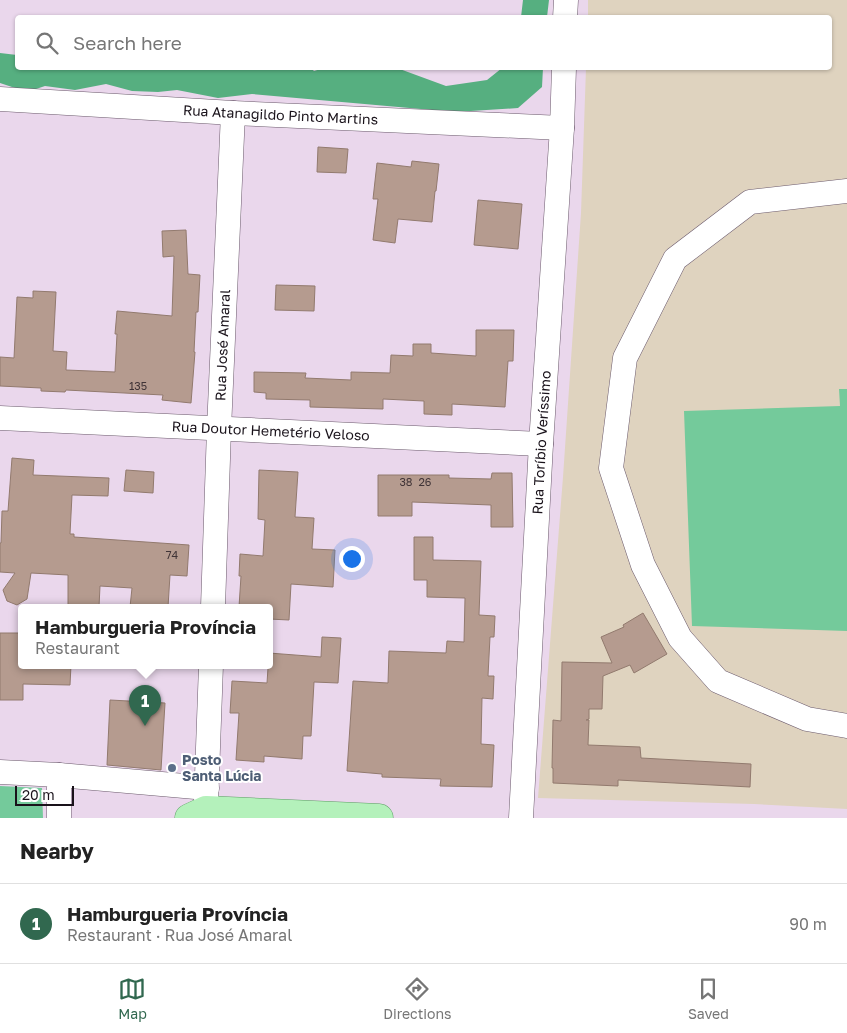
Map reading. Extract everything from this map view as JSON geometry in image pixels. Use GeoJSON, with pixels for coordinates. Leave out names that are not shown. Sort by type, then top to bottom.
{"type":"FeatureCollection","features":[{"type":"Feature","properties":{"kind":"main road"},"geometry":{"type":"LineString","coordinates":[[201,805],[379,818]]}},
{"type":"Feature","properties":{"kind":"street"},"geometry":{"type":"LineString","coordinates":[[566,0],[566,15]]}},
{"type":"Feature","properties":{"kind":"street","name":"Rua Toríbio Veríssimo"},"geometry":{"type":"LineString","coordinates":[[522,818],[541,444],[562,128],[564,70]]}},
{"type":"Feature","properties":{"kind":"street","name":"Rua Atanagildo Pinto Martins"},"geometry":{"type":"LineString","coordinates":[[0,99],[233,113],[562,128]]}},
{"type":"Feature","properties":{"kind":"street","name":"Rua José Amaral"},"geometry":{"type":"LineString","coordinates":[[213,604],[233,113]]}},
{"type":"Feature","properties":{"kind":"street"},"geometry":{"type":"LineString","coordinates":[[847,191],[750,202],[675,259],[625,358],[611,468],[644,565],[680,638],[718,681],[807,719],[847,726]]}},
{"type":"Feature","properties":{"kind":"street","name":"Rua Doutor Hemetério Veloso"},"geometry":{"type":"LineString","coordinates":[[0,418],[541,444]]}},
{"type":"Feature","properties":{"kind":"street"},"geometry":{"type":"LineString","coordinates":[[0,772],[59,775],[201,805],[211,669]]}},
{"type":"Feature","properties":{"kind":"street"},"geometry":{"type":"LineString","coordinates":[[59,775],[59,818]]}},
{"type":"Feature","properties":{"kind":"shaded area"},"geometry":{"type":"Polygon","coordinates":[[[588,0],[847,0],[847,809],[754,804],[538,798],[581,213],[586,70],[832,70],[832,15],[588,15],[588,0]]]}},
{"type":"Feature","properties":{"kind":"green space"},"geometry":{"type":"Polygon","coordinates":[[[523,0],[549,0],[547,15],[521,15],[523,0]]]}},
{"type":"Feature","properties":{"kind":"green space"},"geometry":{"type":"Polygon","coordinates":[[[0,53],[15,55],[15,70],[402,70],[446,86],[487,80],[500,70],[543,70],[542,87],[518,108],[455,112],[252,94],[218,98],[177,90],[158,92],[132,91],[106,84],[75,90],[45,86],[27,92],[0,83],[0,53]]]}},
{"type":"Feature","properties":{"kind":"green space"},"geometry":{"type":"Polygon","coordinates":[[[839,389],[847,389],[847,631],[692,626],[684,411],[840,406],[839,389]]]}},
{"type":"Feature","properties":{"kind":"green space"},"geometry":{"type":"Polygon","coordinates":[[[0,786],[42,788],[43,818],[0,818],[0,786]]]}},
{"type":"Feature","properties":{"kind":"building"},"geometry":{"type":"Polygon","coordinates":[[[318,147],[348,149],[346,173],[317,172],[318,147]]]}},
{"type":"Feature","properties":{"kind":"building"},"geometry":{"type":"Polygon","coordinates":[[[412,161],[439,164],[432,222],[398,219],[395,243],[373,240],[378,199],[373,199],[377,163],[411,167],[412,161]]]}},
{"type":"Feature","properties":{"kind":"building"},"geometry":{"type":"Polygon","coordinates":[[[478,200],[522,204],[518,249],[474,245],[478,200]]]}},
{"type":"Feature","properties":{"kind":"building"},"geometry":{"type":"Polygon","coordinates":[[[186,230],[188,274],[200,275],[191,403],[162,400],[163,395],[66,390],[65,392],[41,391],[41,388],[0,386],[0,357],[14,358],[17,297],[33,298],[33,291],[56,292],[53,351],[67,352],[66,370],[115,372],[117,311],[172,316],[174,256],[163,257],[162,231],[186,230]]]}},
{"type":"Feature","properties":{"kind":"building"},"geometry":{"type":"Polygon","coordinates":[[[276,285],[315,286],[314,311],[275,310],[276,285]]]}},
{"type":"Feature","properties":{"kind":"building"},"geometry":{"type":"Polygon","coordinates":[[[476,330],[514,330],[513,361],[508,361],[505,407],[452,404],[452,415],[424,414],[424,401],[383,399],[383,409],[310,407],[310,400],[266,399],[266,393],[254,392],[254,372],[306,373],[305,378],[351,380],[351,372],[390,373],[391,355],[413,356],[413,344],[431,344],[431,353],[476,356],[476,330]]]}},
{"type":"Feature","properties":{"kind":"building"},"geometry":{"type":"Polygon","coordinates":[[[12,458],[34,460],[33,475],[109,478],[108,496],[72,495],[70,534],[74,534],[74,537],[189,545],[187,576],[170,575],[168,604],[130,604],[132,588],[100,586],[99,604],[68,604],[68,575],[31,573],[27,599],[17,605],[7,601],[3,590],[15,573],[0,572],[2,511],[8,511],[12,458]]]}},
{"type":"Feature","properties":{"kind":"building"},"geometry":{"type":"Polygon","coordinates":[[[126,470],[154,472],[153,493],[124,491],[126,470]]]}},
{"type":"Feature","properties":{"kind":"building"},"geometry":{"type":"Polygon","coordinates":[[[259,470],[298,472],[295,517],[314,518],[312,549],[335,550],[333,587],[291,584],[289,620],[273,619],[273,604],[239,604],[240,554],[263,556],[265,520],[258,519],[259,470]]]}},
{"type":"Feature","properties":{"kind":"building"},"geometry":{"type":"Polygon","coordinates":[[[492,473],[512,473],[513,527],[491,527],[491,505],[412,502],[412,516],[378,516],[378,475],[449,475],[449,478],[491,479],[492,473]]]}},
{"type":"Feature","properties":{"kind":"building"},"geometry":{"type":"Polygon","coordinates":[[[414,537],[433,537],[433,560],[481,561],[479,615],[495,616],[494,637],[490,637],[488,676],[494,676],[493,699],[482,698],[481,744],[494,745],[492,787],[440,786],[441,779],[382,777],[382,774],[347,771],[353,681],[388,683],[389,651],[446,653],[447,641],[464,642],[465,598],[427,597],[427,580],[414,580],[414,537]]]}},
{"type":"Feature","properties":{"kind":"building"},"geometry":{"type":"Polygon","coordinates":[[[643,613],[667,654],[634,673],[630,665],[603,676],[602,709],[589,709],[589,719],[586,720],[589,720],[588,745],[640,747],[641,758],[751,764],[750,787],[618,780],[618,786],[553,783],[553,720],[561,721],[562,662],[612,663],[601,637],[624,627],[623,625],[643,613]]]}},
{"type":"Feature","properties":{"kind":"building"},"geometry":{"type":"Polygon","coordinates":[[[0,633],[18,633],[18,669],[71,669],[70,685],[23,684],[23,700],[0,700],[0,633]]]}},
{"type":"Feature","properties":{"kind":"building"},"geometry":{"type":"Polygon","coordinates":[[[322,637],[341,638],[338,683],[314,682],[311,736],[303,736],[302,759],[264,756],[264,762],[236,760],[239,713],[230,713],[232,681],[267,683],[268,669],[273,669],[273,653],[321,657],[322,637]]]}},
{"type":"Feature","properties":{"kind":"building"},"geometry":{"type":"Polygon","coordinates":[[[110,700],[165,703],[161,770],[107,765],[110,700]]]}},
{"type":"Feature","properties":{"kind":"place","name":"Hamburgueria Província"},"geometry":{"type":"Point","coordinates":[145,726]}},
{"type":"Feature","properties":{"kind":"place","name":"Posto Santa Lúcia"},"geometry":{"type":"Point","coordinates":[172,768]}}]}
